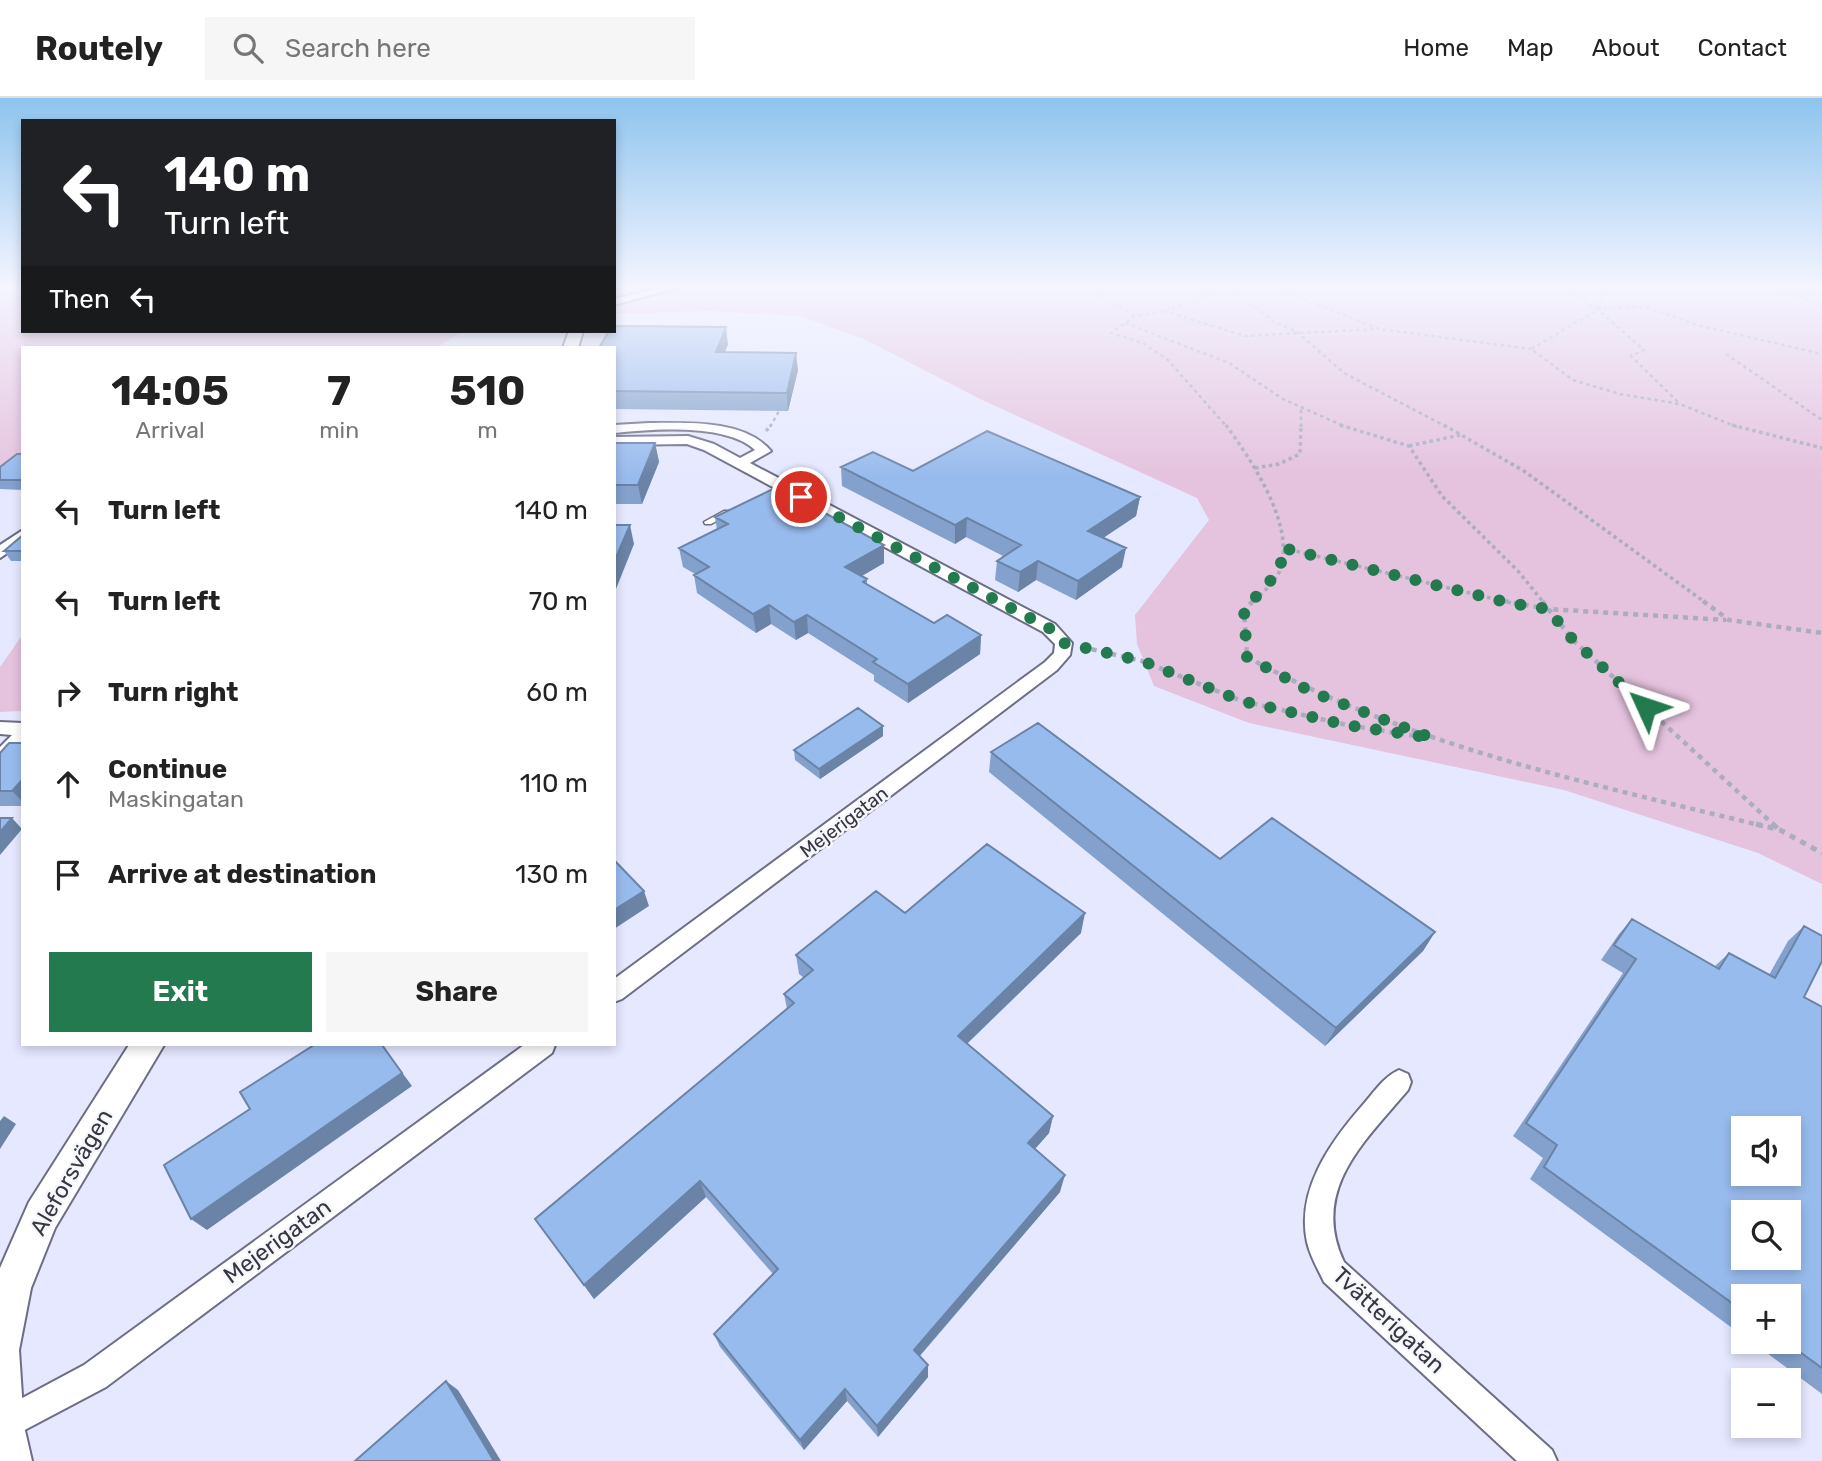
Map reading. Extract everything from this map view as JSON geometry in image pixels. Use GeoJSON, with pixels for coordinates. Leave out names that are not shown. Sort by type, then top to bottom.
{"type":"FeatureCollection","features":[{"type":"Feature","properties":{"kind":"street"},"geometry":{"type":"LineString","coordinates":[[616,429],[671,426],[752,438],[764,450],[740,463]]}},
{"type":"Feature","properties":{"kind":"street"},"geometry":{"type":"LineString","coordinates":[[616,440],[688,440],[709,447],[740,463],[775,490],[1049,628],[1064,643]]}},
{"type":"Feature","properties":{"kind":"street"},"geometry":{"type":"LineString","coordinates":[[0,553],[21,536]]}},
{"type":"Feature","properties":{"kind":"street","name":"Mejerigatan"},"geometry":{"type":"LineString","coordinates":[[616,991],[1051,666],[1062,655],[1064,643]]}},
{"type":"Feature","properties":{"kind":"street"},"geometry":{"type":"LineString","coordinates":[[0,728],[21,729]]}},
{"type":"Feature","properties":{"kind":"street"},"geometry":{"type":"LineString","coordinates":[[0,759],[21,737]]}},
{"type":"Feature","properties":{"kind":"street","name":"Aleforsvägen"},"geometry":{"type":"LineString","coordinates":[[0,1347],[11,1288],[42,1215],[146,1046]]}},
{"type":"Feature","properties":{"kind":"street","name":"Mejerigatan"},"geometry":{"type":"LineString","coordinates":[[4,1438],[95,1376],[542,1046]]}},
{"type":"Feature","properties":{"kind":"street","name":"Tvätterigatan"},"geometry":{"type":"LineString","coordinates":[[1399,1082],[1335,1161],[1319,1199],[1320,1250],[1334,1272],[1541,1461]]}},
{"type":"Feature","properties":{"kind":"street"},"geometry":{"type":"LineString","coordinates":[[0,1354],[4,1438]]}},
{"type":"Feature","properties":{"kind":"lane"},"geometry":{"type":"LineString","coordinates":[[708,522],[733,510]]}},
{"type":"Feature","properties":{"kind":"path"},"geometry":{"type":"LineString","coordinates":[[1153,350],[1182,374],[1234,432],[1255,468],[1285,538],[1280,570],[1244,610],[1247,657],[1312,692],[1432,738],[1569,779],[1780,831],[1822,853]]}},
{"type":"Feature","properties":{"kind":"path"},"geometry":{"type":"LineString","coordinates":[[1194,350],[1229,363],[1301,408],[1330,422],[1409,446],[1461,435]]}},
{"type":"Feature","properties":{"kind":"path"},"geometry":{"type":"LineString","coordinates":[[1317,350],[1344,373],[1524,471],[1729,620]]}},
{"type":"Feature","properties":{"kind":"path"},"geometry":{"type":"LineString","coordinates":[[1532,350],[1573,380],[1620,394],[1680,404],[1740,428],[1822,448]]}},
{"type":"Feature","properties":{"kind":"path"},"geometry":{"type":"LineString","coordinates":[[1644,350],[1631,356],[1680,404]]}},
{"type":"Feature","properties":{"kind":"path"},"geometry":{"type":"LineString","coordinates":[[1803,350],[1822,354]]}},
{"type":"Feature","properties":{"kind":"path"},"geometry":{"type":"LineString","coordinates":[[1726,354],[1822,420]]}},
{"type":"Feature","properties":{"kind":"path"},"geometry":{"type":"LineString","coordinates":[[1255,468],[1279,464],[1300,454],[1301,408]]}},
{"type":"Feature","properties":{"kind":"path"},"geometry":{"type":"LineString","coordinates":[[752,438],[774,424],[779,411]]}},
{"type":"Feature","properties":{"kind":"path"},"geometry":{"type":"LineString","coordinates":[[1409,446],[1442,496],[1518,571],[1573,640],[1780,831]]}},
{"type":"Feature","properties":{"kind":"path"},"geometry":{"type":"LineString","coordinates":[[1283,548],[1510,603],[1548,609],[1729,620],[1822,633]]}},
{"type":"Feature","properties":{"kind":"path"},"geometry":{"type":"LineString","coordinates":[[1064,643],[1142,661],[1242,701],[1347,725],[1432,738]]}},
{"type":"Feature","properties":{"kind":"shaded area"},"geometry":{"type":"Polygon","coordinates":[[[0,350],[21,350],[21,465],[0,477],[0,350]]]}},
{"type":"Feature","properties":{"kind":"shaded area"},"geometry":{"type":"Polygon","coordinates":[[[885,350],[1822,350],[1822,884],[1758,853],[1564,790],[1249,723],[1154,686],[1137,644],[1135,615],[1209,520],[1197,498],[980,399],[885,350]]]}},
{"type":"Feature","properties":{"kind":"shaded area"},"geometry":{"type":"Polygon","coordinates":[[[21,637],[21,711],[0,712],[0,667],[21,637]]]}},
{"type":"Feature","properties":{"kind":"building"},"geometry":{"type":"Polygon","coordinates":[[[616,350],[796,353],[787,393],[616,391],[616,350]]]}},
{"type":"Feature","properties":{"kind":"building"},"geometry":{"type":"Polygon","coordinates":[[[987,431],[1140,497],[1088,531],[1126,548],[1078,581],[1038,561],[1020,572],[997,561],[1021,545],[967,518],[955,525],[841,467],[873,452],[913,471],[987,431]]]}},
{"type":"Feature","properties":{"kind":"building"},"geometry":{"type":"Polygon","coordinates":[[[616,443],[655,443],[638,485],[616,485],[616,443]]]}},
{"type":"Feature","properties":{"kind":"building"},"geometry":{"type":"Polygon","coordinates":[[[17,454],[21,454],[21,480],[0,480],[0,467],[17,454]]]}},
{"type":"Feature","properties":{"kind":"building"},"geometry":{"type":"Polygon","coordinates":[[[777,487],[884,545],[845,567],[867,579],[863,582],[934,623],[947,615],[981,635],[908,684],[873,662],[877,659],[807,615],[794,622],[769,605],[753,614],[694,575],[709,567],[679,548],[728,524],[715,517],[777,487]]]}},
{"type":"Feature","properties":{"kind":"building"},"geometry":{"type":"Polygon","coordinates":[[[616,525],[630,525],[616,557],[616,525]]]}},
{"type":"Feature","properties":{"kind":"building"},"geometry":{"type":"Polygon","coordinates":[[[21,537],[21,551],[4,551],[21,537]]]}},
{"type":"Feature","properties":{"kind":"building"},"geometry":{"type":"Polygon","coordinates":[[[858,708],[883,726],[819,769],[794,750],[858,708]]]}},
{"type":"Feature","properties":{"kind":"building"},"geometry":{"type":"Polygon","coordinates":[[[1038,723],[1220,859],[1272,818],[1435,932],[1336,1028],[991,752],[1038,723]]]}},
{"type":"Feature","properties":{"kind":"building"},"geometry":{"type":"Polygon","coordinates":[[[9,743],[21,743],[21,781],[12,791],[0,791],[0,753],[9,743]]]}},
{"type":"Feature","properties":{"kind":"building"},"geometry":{"type":"Polygon","coordinates":[[[0,818],[12,818],[0,832],[0,818]]]}},
{"type":"Feature","properties":{"kind":"building"},"geometry":{"type":"Polygon","coordinates":[[[987,844],[1085,913],[958,1036],[1053,1116],[1028,1143],[1065,1175],[914,1350],[928,1365],[877,1426],[845,1389],[800,1440],[714,1334],[778,1269],[700,1181],[584,1285],[535,1219],[794,1003],[784,994],[813,970],[796,955],[876,891],[905,913],[987,844]]]}},
{"type":"Feature","properties":{"kind":"building"},"geometry":{"type":"Polygon","coordinates":[[[616,862],[644,891],[616,909],[616,862]]]}},
{"type":"Feature","properties":{"kind":"building"},"geometry":{"type":"Polygon","coordinates":[[[1632,919],[1719,969],[1729,953],[1775,978],[1804,926],[1822,936],[1822,961],[1804,997],[1822,1007],[1822,1368],[1801,1353],[1801,1284],[1731,1284],[1731,1302],[1544,1167],[1557,1145],[1526,1123],[1636,959],[1614,945],[1632,919]]]}},
{"type":"Feature","properties":{"kind":"building"},"geometry":{"type":"Polygon","coordinates":[[[312,1046],[383,1046],[402,1073],[191,1219],[164,1165],[250,1109],[240,1092],[312,1046]]]}},
{"type":"Feature","properties":{"kind":"building"},"geometry":{"type":"Polygon","coordinates":[[[446,1381],[494,1461],[355,1461],[446,1381]]]}},
{"type":"Feature","properties":{"kind":"route"},"geometry":{"type":"LineString","coordinates":[[801,497],[1049,628],[1064,643],[1142,661],[1242,701],[1347,725],[1432,738],[1312,692],[1247,657],[1244,610],[1280,570],[1283,548],[1381,569],[1510,603],[1548,609],[1573,640],[1646,707]]}}]}
